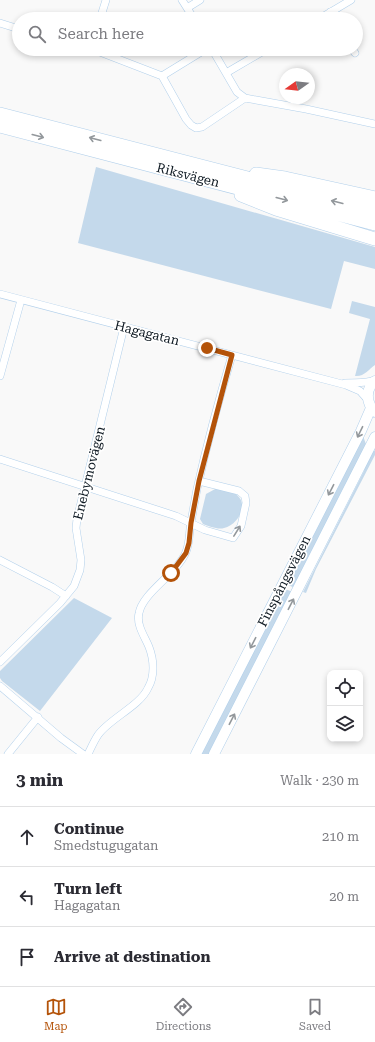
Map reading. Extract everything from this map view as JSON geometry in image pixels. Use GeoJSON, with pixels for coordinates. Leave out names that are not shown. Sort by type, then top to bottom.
{"type":"FeatureCollection","features":[{"type":"Feature","properties":{"kind":"highway","name":"Riksvägen"},"geometry":{"type":"LineString","coordinates":[[0,114],[375,224]]}},
{"type":"Feature","properties":{"kind":"highway","name":"Riksvägen"},"geometry":{"type":"LineString","coordinates":[[0,126],[375,211]]}},
{"type":"Feature","properties":{"kind":"highway"},"geometry":{"type":"LineString","coordinates":[[208,174],[248,172],[285,178],[375,198]]}},
{"type":"Feature","properties":{"kind":"highway"},"geometry":{"type":"LineString","coordinates":[[208,174],[263,204],[375,239]]}},
{"type":"Feature","properties":{"kind":"main road","name":"Finspångsvägen"},"geometry":{"type":"LineString","coordinates":[[196,754],[361,431],[371,406],[368,392],[375,381]]}},
{"type":"Feature","properties":{"kind":"main road","name":"Finspångsvägen"},"geometry":{"type":"LineString","coordinates":[[214,754],[375,437]]}},
{"type":"Feature","properties":{"kind":"street"},"geometry":{"type":"LineString","coordinates":[[102,12],[106,0]]}},
{"type":"Feature","properties":{"kind":"street"},"geometry":{"type":"LineString","coordinates":[[182,0],[190,12]]}},
{"type":"Feature","properties":{"kind":"street"},"geometry":{"type":"LineString","coordinates":[[187,8],[200,0]]}},
{"type":"Feature","properties":{"kind":"street"},"geometry":{"type":"LineString","coordinates":[[330,12],[349,1]]}},
{"type":"Feature","properties":{"kind":"street"},"geometry":{"type":"LineString","coordinates":[[0,23],[12,27]]}},
{"type":"Feature","properties":{"kind":"street"},"geometry":{"type":"LineString","coordinates":[[110,56],[162,76],[191,125],[196,128],[202,127],[245,98]]}},
{"type":"Feature","properties":{"kind":"street"},"geometry":{"type":"LineString","coordinates":[[162,76],[195,56]]}},
{"type":"Feature","properties":{"kind":"street"},"geometry":{"type":"LineString","coordinates":[[216,56],[237,92],[245,98],[375,124]]}},
{"type":"Feature","properties":{"kind":"street"},"geometry":{"type":"LineString","coordinates":[[226,73],[255,56]]}},
{"type":"Feature","properties":{"kind":"street","name":"Hagagatan"},"geometry":{"type":"LineString","coordinates":[[0,294],[340,383],[360,391],[371,406]]}},
{"type":"Feature","properties":{"kind":"street"},"geometry":{"type":"LineString","coordinates":[[0,376],[20,300]]}},
{"type":"Feature","properties":{"kind":"street","name":"Enebymovägen"},"geometry":{"type":"LineString","coordinates":[[0,662],[66,596],[74,586],[80,570],[81,560],[76,528],[124,327]]}},
{"type":"Feature","properties":{"kind":"street"},"geometry":{"type":"LineString","coordinates":[[88,754],[100,732],[137,702],[148,690],[152,679],[152,657],[150,648],[140,626],[138,614],[142,603],[177,566],[186,553],[199,481],[232,355]]}},
{"type":"Feature","properties":{"kind":"street","name":"Hagagatan"},"geometry":{"type":"LineString","coordinates":[[340,383],[354,382],[362,384],[375,381]]}},
{"type":"Feature","properties":{"kind":"street"},"geometry":{"type":"LineString","coordinates":[[0,459],[176,516],[205,530],[233,538],[241,526],[246,503],[245,496],[239,491],[199,481]]}},
{"type":"Feature","properties":{"kind":"street"},"geometry":{"type":"LineString","coordinates":[[0,560],[66,596]]}},
{"type":"Feature","properties":{"kind":"street"},"geometry":{"type":"LineString","coordinates":[[0,686],[61,738],[83,754]]}},
{"type":"Feature","properties":{"kind":"street"},"geometry":{"type":"LineString","coordinates":[[8,754],[38,717]]}},
{"type":"Feature","properties":{"kind":"shaded area"},"geometry":{"type":"Polygon","coordinates":[[[96,167],[375,247],[375,269],[344,261],[331,309],[78,243],[96,167]]]}},
{"type":"Feature","properties":{"kind":"shaded area"},"geometry":{"type":"Polygon","coordinates":[[[352,301],[375,307],[375,365],[364,374],[358,376],[355,376],[370,319],[349,313],[352,301]]]}},
{"type":"Feature","properties":{"kind":"shaded area"},"geometry":{"type":"Polygon","coordinates":[[[363,436],[367,447],[295,588],[288,585],[363,436]]]}},
{"type":"Feature","properties":{"kind":"shaded area"},"geometry":{"type":"Polygon","coordinates":[[[372,449],[375,451],[375,455],[316,569],[306,593],[303,592],[364,471],[366,461],[372,449]]]}},
{"type":"Feature","properties":{"kind":"shaded area"},"geometry":{"type":"Polygon","coordinates":[[[217,488],[237,495],[242,504],[240,514],[234,523],[222,528],[214,528],[203,524],[200,519],[206,494],[217,488]]]}},
{"type":"Feature","properties":{"kind":"shaded area"},"geometry":{"type":"Polygon","coordinates":[[[285,589],[293,592],[210,754],[200,754],[285,589]]]}},
{"type":"Feature","properties":{"kind":"shaded area"},"geometry":{"type":"Polygon","coordinates":[[[74,598],[112,618],[40,711],[2,681],[0,678],[0,671],[74,598]]]}},
{"type":"Feature","properties":{"kind":"route"},"geometry":{"type":"LineString","coordinates":[[171,573],[186,553],[189,543],[191,523],[199,481],[212,426],[232,355],[207,348]]}}]}
